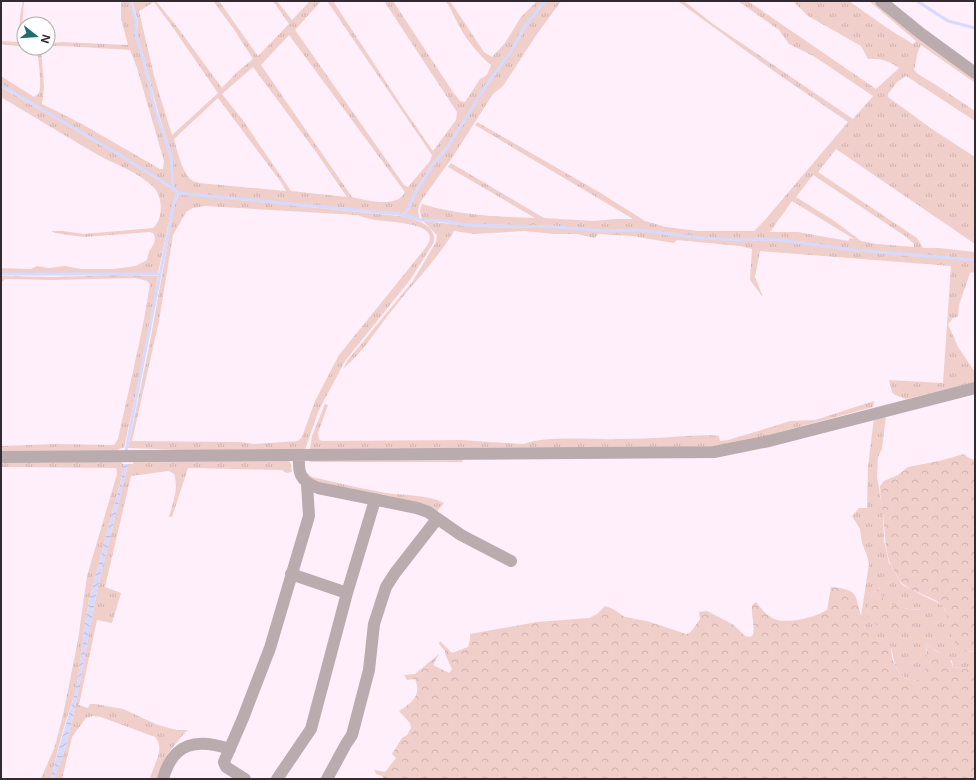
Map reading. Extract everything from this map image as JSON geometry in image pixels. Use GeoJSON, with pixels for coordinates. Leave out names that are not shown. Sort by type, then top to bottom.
{"type":"FeatureCollection","features":[{"type":"Feature","properties":{"kind":"street"},"geometry":{"type":"LineString","coordinates":[[881,1],[919,32],[975,73]]}},
{"type":"Feature","properties":{"kind":"street"},"geometry":{"type":"LineString","coordinates":[[1,457],[714,452],[769,441],[975,388]]}},
{"type":"Feature","properties":{"kind":"street"},"geometry":{"type":"LineString","coordinates":[[245,779],[226,767],[224,762],[270,648],[309,516],[307,484],[302,477],[299,468],[299,455]]}},
{"type":"Feature","properties":{"kind":"street"},"geometry":{"type":"LineString","coordinates":[[307,484],[318,488],[417,508],[428,512],[461,536],[511,561]]}},
{"type":"Feature","properties":{"kind":"street"},"geometry":{"type":"LineString","coordinates":[[277,779],[311,728],[347,593],[375,500]]}},
{"type":"Feature","properties":{"kind":"street"},"geometry":{"type":"LineString","coordinates":[[327,779],[352,735],[369,670],[374,624],[386,587],[394,572],[437,519]]}},
{"type":"Feature","properties":{"kind":"street"},"geometry":{"type":"LineString","coordinates":[[291,574],[347,593]]}},
{"type":"Feature","properties":{"kind":"street"},"geometry":{"type":"LineString","coordinates":[[163,779],[169,764],[175,755],[186,747],[198,743],[209,743],[230,749]]}},
{"type":"Feature","properties":{"kind":"green space"},"geometry":{"type":"Polygon","coordinates":[[[23,1],[26,1],[24,2],[23,16],[20,16],[23,1]]]}},
{"type":"Feature","properties":{"kind":"green space"},"geometry":{"type":"Polygon","coordinates":[[[121,1],[130,1],[135,21],[135,36],[142,58],[155,113],[170,156],[172,186],[1,84],[1,76],[34,97],[39,93],[40,89],[38,56],[42,56],[44,87],[42,104],[82,124],[160,169],[163,169],[164,161],[137,68],[130,50],[56,46],[56,42],[62,42],[128,45],[121,19],[121,1]]]}},
{"type":"Feature","properties":{"kind":"green space"},"geometry":{"type":"Polygon","coordinates":[[[132,1],[156,1],[178,28],[222,88],[237,72],[253,59],[213,1],[219,1],[258,56],[289,24],[273,1],[277,1],[292,20],[310,1],[321,1],[295,30],[404,185],[408,187],[430,161],[432,155],[327,1],[333,1],[433,151],[456,120],[457,112],[384,1],[393,1],[453,92],[460,101],[465,102],[480,79],[487,75],[491,65],[481,56],[467,38],[445,1],[450,1],[484,52],[492,57],[505,43],[521,17],[537,1],[544,1],[525,24],[510,52],[489,81],[446,147],[432,164],[403,214],[178,192],[174,188],[172,156],[158,112],[137,35],[138,21],[132,1]],[[154,2],[139,11],[155,80],[172,135],[218,93],[154,2]],[[289,35],[261,65],[352,197],[388,202],[401,197],[405,192],[289,35]],[[253,67],[222,94],[242,119],[291,191],[347,197],[316,152],[253,67]],[[218,98],[174,139],[183,168],[189,178],[193,181],[199,183],[286,191],[281,182],[218,98]]]}},
{"type":"Feature","properties":{"kind":"green space"},"geometry":{"type":"Polygon","coordinates":[[[546,1],[561,1],[537,34],[503,86],[493,94],[452,158],[420,203],[418,210],[419,218],[405,215],[409,210],[416,192],[422,182],[447,148],[490,82],[511,53],[526,25],[546,1]]]}},
{"type":"Feature","properties":{"kind":"green space"},"geometry":{"type":"Polygon","coordinates":[[[684,1],[713,24],[853,119],[873,96],[815,57],[789,44],[779,30],[738,1],[748,1],[876,89],[899,68],[884,60],[868,59],[861,46],[808,16],[793,1],[849,1],[890,30],[913,44],[916,41],[869,1],[877,1],[975,78],[975,83],[921,45],[917,54],[914,70],[975,111],[975,121],[906,76],[897,82],[888,94],[888,97],[932,129],[975,157],[975,244],[836,149],[818,172],[917,238],[923,248],[939,248],[975,252],[975,259],[854,249],[759,238],[739,240],[700,237],[639,229],[605,230],[554,226],[465,224],[422,219],[420,210],[422,204],[464,213],[535,218],[448,167],[451,163],[544,218],[594,221],[633,219],[475,125],[477,122],[599,192],[645,221],[666,227],[698,231],[754,231],[848,122],[775,72],[679,2],[684,1]],[[813,175],[796,197],[833,220],[861,241],[914,247],[914,244],[905,236],[813,175]],[[792,201],[770,232],[798,232],[848,241],[850,238],[854,239],[792,201]]]}},
{"type":"Feature","properties":{"kind":"green space"},"geometry":{"type":"Polygon","coordinates":[[[1,41],[16,42],[16,46],[1,44],[1,41]]]}},
{"type":"Feature","properties":{"kind":"green space"},"geometry":{"type":"Polygon","coordinates":[[[1,87],[118,155],[176,193],[158,273],[1,273],[1,268],[31,269],[37,266],[49,268],[65,266],[81,269],[114,269],[136,266],[147,260],[149,251],[154,244],[154,234],[150,232],[84,237],[55,233],[51,231],[84,234],[153,228],[159,220],[161,203],[158,193],[143,178],[98,155],[1,97],[1,87]]]}},
{"type":"Feature","properties":{"kind":"green space"},"geometry":{"type":"Polygon","coordinates":[[[179,194],[399,216],[422,223],[431,230],[434,236],[434,242],[410,280],[345,361],[318,412],[304,453],[128,448],[150,342],[175,203],[179,194]],[[205,206],[193,208],[186,212],[173,235],[159,321],[132,441],[240,442],[254,444],[298,441],[302,437],[315,401],[339,355],[423,251],[430,239],[428,232],[422,228],[397,222],[368,219],[357,215],[205,206]]]}},
{"type":"Feature","properties":{"kind":"green space"},"geometry":{"type":"Polygon","coordinates":[[[423,221],[481,227],[554,228],[605,232],[639,231],[700,239],[780,241],[854,251],[975,261],[975,272],[970,273],[959,305],[958,317],[953,318],[948,324],[958,347],[975,372],[975,383],[906,399],[895,395],[892,392],[889,380],[943,383],[951,266],[760,251],[755,277],[763,297],[750,280],[752,249],[740,246],[677,240],[674,243],[632,236],[598,234],[595,238],[577,234],[554,234],[525,231],[474,234],[454,231],[440,252],[401,299],[364,348],[343,369],[347,361],[413,281],[436,242],[437,235],[423,221]]]}},
{"type":"Feature","properties":{"kind":"green space"},"geometry":{"type":"Polygon","coordinates":[[[117,275],[158,276],[147,341],[124,448],[117,451],[1,452],[1,446],[56,444],[114,445],[118,439],[150,284],[147,281],[135,278],[54,280],[5,279],[2,282],[1,276],[53,277],[117,275]]]}},
{"type":"Feature","properties":{"kind":"green space"},"geometry":{"type":"Polygon","coordinates":[[[874,401],[873,407],[747,441],[714,446],[310,449],[312,436],[325,404],[328,405],[318,433],[321,441],[461,440],[523,444],[533,441],[571,438],[631,439],[709,435],[719,436],[720,441],[728,440],[790,421],[815,420],[874,401]]]}},
{"type":"Feature","properties":{"kind":"green space"},"geometry":{"type":"Polygon","coordinates":[[[886,415],[882,449],[878,457],[877,477],[883,512],[884,541],[889,563],[902,585],[942,605],[947,613],[954,641],[963,651],[975,652],[975,667],[967,669],[953,667],[952,661],[926,644],[927,662],[925,672],[922,677],[915,681],[907,679],[897,669],[890,646],[870,637],[865,631],[861,616],[869,564],[862,543],[860,529],[852,516],[859,508],[867,508],[868,467],[874,417],[886,415]],[[880,588],[872,593],[867,612],[887,628],[907,629],[915,625],[921,609],[906,609],[894,606],[882,598],[880,588]]]}},
{"type":"Feature","properties":{"kind":"green space"},"geometry":{"type":"Polygon","coordinates":[[[964,454],[975,460],[975,652],[963,651],[959,649],[953,639],[944,608],[940,604],[904,585],[897,576],[889,561],[887,553],[880,490],[880,486],[884,481],[898,475],[908,467],[964,454]]]}},
{"type":"Feature","properties":{"kind":"green space"},"geometry":{"type":"Polygon","coordinates":[[[119,458],[123,464],[123,472],[89,601],[74,696],[63,730],[51,777],[50,779],[41,779],[55,746],[63,715],[78,640],[87,576],[117,474],[116,468],[1,467],[1,460],[119,458]]]}},
{"type":"Feature","properties":{"kind":"green space"},"geometry":{"type":"Polygon","coordinates":[[[463,458],[462,462],[309,462],[311,460],[463,458]]]}},
{"type":"Feature","properties":{"kind":"green space"},"geometry":{"type":"Polygon","coordinates":[[[135,459],[286,459],[290,462],[292,472],[286,473],[282,470],[188,468],[172,517],[169,517],[176,490],[174,474],[169,471],[131,476],[105,587],[121,593],[112,623],[97,620],[79,705],[88,708],[90,704],[95,704],[123,709],[158,725],[177,730],[188,730],[166,757],[160,779],[150,779],[159,752],[158,742],[155,737],[101,717],[93,716],[86,718],[72,737],[62,779],[54,779],[66,746],[75,708],[97,591],[128,464],[133,464],[135,459]]]}},
{"type":"Feature","properties":{"kind":"green space"},"geometry":{"type":"Polygon","coordinates":[[[304,470],[312,477],[386,493],[430,498],[444,503],[435,514],[311,480],[304,470]]]}},
{"type":"Feature","properties":{"kind":"green space"},"geometry":{"type":"Polygon","coordinates":[[[831,587],[846,589],[854,594],[864,620],[865,631],[873,638],[886,642],[890,645],[894,664],[898,671],[907,679],[916,680],[924,673],[927,661],[926,644],[949,657],[953,667],[967,669],[975,667],[975,779],[384,779],[382,776],[376,774],[374,770],[385,772],[396,758],[392,754],[402,738],[407,735],[411,728],[410,723],[399,711],[412,702],[416,694],[417,685],[415,679],[407,680],[404,675],[415,674],[439,654],[433,665],[449,673],[452,669],[445,651],[439,644],[440,641],[452,653],[468,647],[470,634],[537,622],[589,618],[597,614],[605,606],[613,609],[625,617],[647,621],[686,634],[690,633],[700,619],[699,612],[707,611],[734,625],[745,636],[750,637],[753,635],[752,605],[756,602],[765,613],[772,618],[784,621],[800,620],[815,616],[827,610],[831,587]]]}},
{"type":"Feature","properties":{"kind":"green space"},"geometry":{"type":"Polygon","coordinates":[[[880,588],[881,596],[889,603],[906,608],[921,609],[921,613],[915,625],[908,629],[886,628],[875,624],[868,618],[867,609],[872,593],[880,588]]]}},
{"type":"Feature","properties":{"kind":"water"},"geometry":{"type":"Polygon","coordinates":[[[123,464],[128,464],[97,591],[75,708],[66,746],[54,779],[50,779],[74,696],[89,601],[123,472],[123,464]]]}},
{"type":"Feature","properties":{"kind":"waterway"},"geometry":{"type":"LineString","coordinates":[[130,1],[136,21],[136,35],[156,113],[171,156],[173,187]]}},
{"type":"Feature","properties":{"kind":"waterway"},"geometry":{"type":"LineString","coordinates":[[404,216],[416,192],[433,165],[447,148],[489,81],[510,53],[526,25],[545,1]]}},
{"type":"Feature","properties":{"kind":"waterway"},"geometry":{"type":"LineString","coordinates":[[917,1],[948,21],[975,28]]}},
{"type":"Feature","properties":{"kind":"waterway"},"geometry":{"type":"LineString","coordinates":[[1,85],[118,154],[173,188],[177,193],[398,214],[422,220],[444,221],[465,225],[554,227],[605,231],[638,230],[700,238],[780,240],[854,250],[975,260]]}},
{"type":"Feature","properties":{"kind":"waterway"},"geometry":{"type":"LineString","coordinates":[[126,454],[177,193]]}},
{"type":"Feature","properties":{"kind":"waterway"},"geometry":{"type":"LineString","coordinates":[[1,274],[160,274]]}}]}
